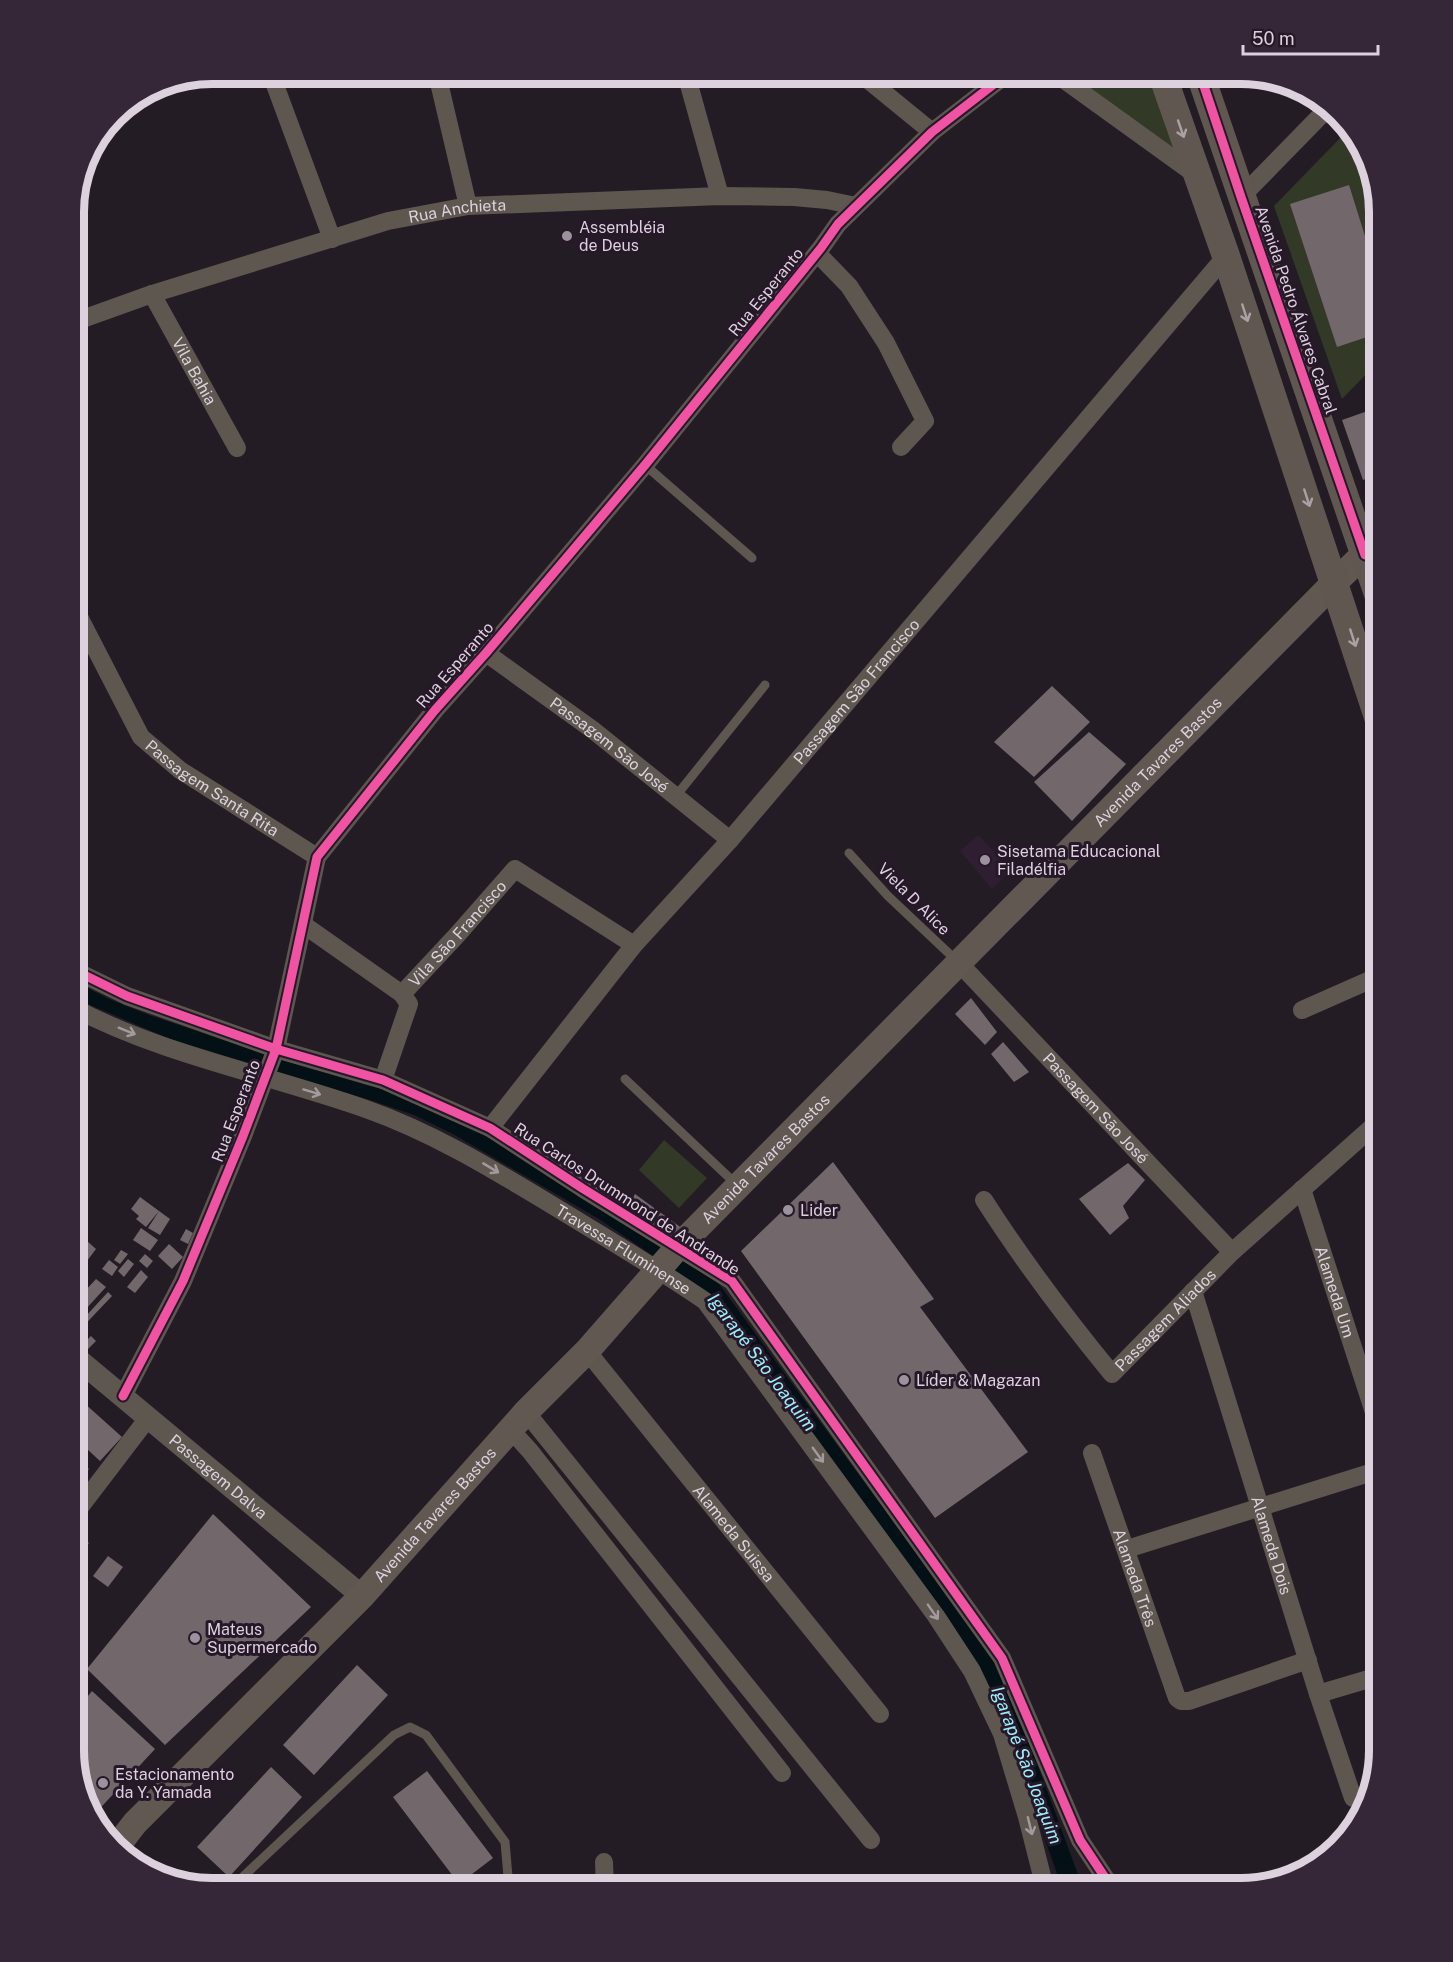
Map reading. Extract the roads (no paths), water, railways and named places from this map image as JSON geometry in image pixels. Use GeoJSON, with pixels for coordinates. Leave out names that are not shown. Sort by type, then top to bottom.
{"type":"FeatureCollection","features":[{"type":"Feature","properties":{"kind":"main road"},"geometry":{"type":"LineString","coordinates":[[1165,84],[1226,256],[1369,686]]}},
{"type":"Feature","properties":{"kind":"main road","name":"Avenida Pedro Álvares Cabral"},"geometry":{"type":"LineString","coordinates":[[1203,84],[1241,198],[1369,540]]}},
{"type":"Feature","properties":{"kind":"main road","name":"Avenida Tavares Bastos"},"geometry":{"type":"LineString","coordinates":[[122,1840],[135,1823],[362,1596],[518,1421],[587,1352],[668,1259],[1335,582],[1369,551]]}},
{"type":"Feature","properties":{"kind":"street"},"geometry":{"type":"LineString","coordinates":[[275,84],[332,239]]}},
{"type":"Feature","properties":{"kind":"street"},"geometry":{"type":"LineString","coordinates":[[439,84],[468,206]]}},
{"type":"Feature","properties":{"kind":"street"},"geometry":{"type":"LineString","coordinates":[[689,84],[720,196]]}},
{"type":"Feature","properties":{"kind":"street"},"geometry":{"type":"LineString","coordinates":[[873,84],[932,132]]}},
{"type":"Feature","properties":{"kind":"street","name":"Rua Esperanto"},"geometry":{"type":"LineString","coordinates":[[123,1396],[183,1281],[267,1075],[275,1051],[304,925],[317,857],[435,710],[645,465],[838,224],[932,132],[994,84]]}},
{"type":"Feature","properties":{"kind":"street"},"geometry":{"type":"LineString","coordinates":[[1070,84],[1196,176]]}},
{"type":"Feature","properties":{"kind":"street"},"geometry":{"type":"LineString","coordinates":[[1241,198],[1322,114]]}},
{"type":"Feature","properties":{"kind":"street","name":"Rua Anchieta"},"geometry":{"type":"LineString","coordinates":[[84,318],[152,294],[388,221],[468,206],[720,196],[794,197],[856,206]]}},
{"type":"Feature","properties":{"kind":"street"},"geometry":{"type":"LineString","coordinates":[[817,253],[849,286],[886,343],[925,421],[901,447]]}},
{"type":"Feature","properties":{"kind":"street","name":"Passagem São Francisco"},"geometry":{"type":"LineString","coordinates":[[490,1128],[634,945],[730,840],[1226,256]]}},
{"type":"Feature","properties":{"kind":"street","name":"Vila Bahia"},"geometry":{"type":"LineString","coordinates":[[152,294],[237,448]]}},
{"type":"Feature","properties":{"kind":"street","name":"Passagem Santa Rita"},"geometry":{"type":"LineString","coordinates":[[84,626],[141,737],[180,770],[317,857]]}},
{"type":"Feature","properties":{"kind":"street","name":"Passagem São José"},"geometry":{"type":"LineString","coordinates":[[486,653],[593,730],[730,840]]}},
{"type":"Feature","properties":{"kind":"street","name":"Vila São Francisco"},"geometry":{"type":"LineString","coordinates":[[402,994],[458,935],[515,869],[634,945]]}},
{"type":"Feature","properties":{"kind":"street","name":"Vila São Francisco"},"geometry":{"type":"LineString","coordinates":[[304,925],[402,994],[410,1004],[383,1080]]}},
{"type":"Feature","properties":{"kind":"street","name":"Passagem São José"},"geometry":{"type":"LineString","coordinates":[[960,964],[1232,1252]]}},
{"type":"Feature","properties":{"kind":"street","name":"Rua Carlos Drummond de Andrande"},"geometry":{"type":"LineString","coordinates":[[84,975],[126,996],[275,1051],[383,1080],[490,1128],[668,1259],[732,1281],[1002,1658],[1080,1840],[1105,1878]]}},
{"type":"Feature","properties":{"kind":"street"},"geometry":{"type":"LineString","coordinates":[[1302,1010],[1369,981]]}},
{"type":"Feature","properties":{"kind":"street","name":"Travessa Fluminense"},"geometry":{"type":"LineString","coordinates":[[84,1012],[179,1050],[267,1075],[422,1131],[668,1259],[705,1301],[936,1616],[972,1671],[1002,1734],[1028,1817],[1043,1878]]}},
{"type":"Feature","properties":{"kind":"street","name":"Passagem Aliados"},"geometry":{"type":"LineString","coordinates":[[984,1200],[1044,1289],[1112,1374],[1232,1252],[1369,1131]]}},
{"type":"Feature","properties":{"kind":"street","name":"Alameda Um"},"geometry":{"type":"LineString","coordinates":[[1302,1189],[1369,1394]]}},
{"type":"Feature","properties":{"kind":"street","name":"Alameda Dois"},"geometry":{"type":"LineString","coordinates":[[1193,1291],[1259,1508],[1353,1798]]}},
{"type":"Feature","properties":{"kind":"street","name":"Alameda Suissa"},"geometry":{"type":"LineString","coordinates":[[587,1352],[880,1714]]}},
{"type":"Feature","properties":{"kind":"street","name":"Passagem Dalva"},"geometry":{"type":"LineString","coordinates":[[84,1364],[362,1596]]}},
{"type":"Feature","properties":{"kind":"street"},"geometry":{"type":"LineString","coordinates":[[84,1502],[148,1418]]}},
{"type":"Feature","properties":{"kind":"street"},"geometry":{"type":"LineString","coordinates":[[518,1421],[530,1451],[782,1773]]}},
{"type":"Feature","properties":{"kind":"street"},"geometry":{"type":"LineString","coordinates":[[518,1421],[872,1840]]}},
{"type":"Feature","properties":{"kind":"street","name":"Alameda Três"},"geometry":{"type":"LineString","coordinates":[[1092,1453],[1177,1698],[1181,1701],[1189,1701],[1308,1660]]}},
{"type":"Feature","properties":{"kind":"street"},"geometry":{"type":"LineString","coordinates":[[1127,1549],[1369,1473]]}},
{"type":"Feature","properties":{"kind":"street"},"geometry":{"type":"LineString","coordinates":[[1318,1694],[1369,1679]]}},
{"type":"Feature","properties":{"kind":"street"},"geometry":{"type":"LineString","coordinates":[[604,1862],[605,1878]]}},
{"type":"Feature","properties":{"kind":"lane"},"geometry":{"type":"LineString","coordinates":[[645,465],[752,558]]}},
{"type":"Feature","properties":{"kind":"lane"},"geometry":{"type":"LineString","coordinates":[[676,796],[765,685]]}},
{"type":"Feature","properties":{"kind":"lane","name":"Viela D Alice"},"geometry":{"type":"LineString","coordinates":[[849,853],[888,896],[960,964]]}},
{"type":"Feature","properties":{"kind":"lane"},"geometry":{"type":"LineString","coordinates":[[626,1079],[739,1186]]}},
{"type":"Feature","properties":{"kind":"lane"},"geometry":{"type":"LineString","coordinates":[[242,1878],[394,1735],[410,1727],[426,1735],[505,1842],[507,1878]]}},
{"type":"Feature","properties":{"kind":"water","name":"Igarapé São Joaquim"},"geometry":{"type":"Polygon","coordinates":[[[84,986],[149,1015],[220,1039],[371,1084],[482,1130],[716,1280],[1003,1671],[1079,1878],[1058,1878],[1006,1728],[706,1292],[599,1219],[453,1134],[414,1115],[170,1039],[84,1002],[84,986]]]}},
{"type":"Feature","properties":{"kind":"place","name":"Assembléia de Deus"},"geometry":{"type":"Point","coordinates":[567,236]}},
{"type":"Feature","properties":{"kind":"place","name":"Sisetama Educacional Filadélfia"},"geometry":{"type":"Point","coordinates":[985,860]}},
{"type":"Feature","properties":{"kind":"place","name":"Lider"},"geometry":{"type":"Point","coordinates":[788,1210]}},
{"type":"Feature","properties":{"kind":"place","name":"Líder & Magazan"},"geometry":{"type":"Point","coordinates":[904,1380]}},
{"type":"Feature","properties":{"kind":"place","name":"Mateus Supermercado"},"geometry":{"type":"Point","coordinates":[195,1638]}},
{"type":"Feature","properties":{"kind":"place","name":"Estacionamento da Y. Yamada"},"geometry":{"type":"Point","coordinates":[103,1783]}}]}
